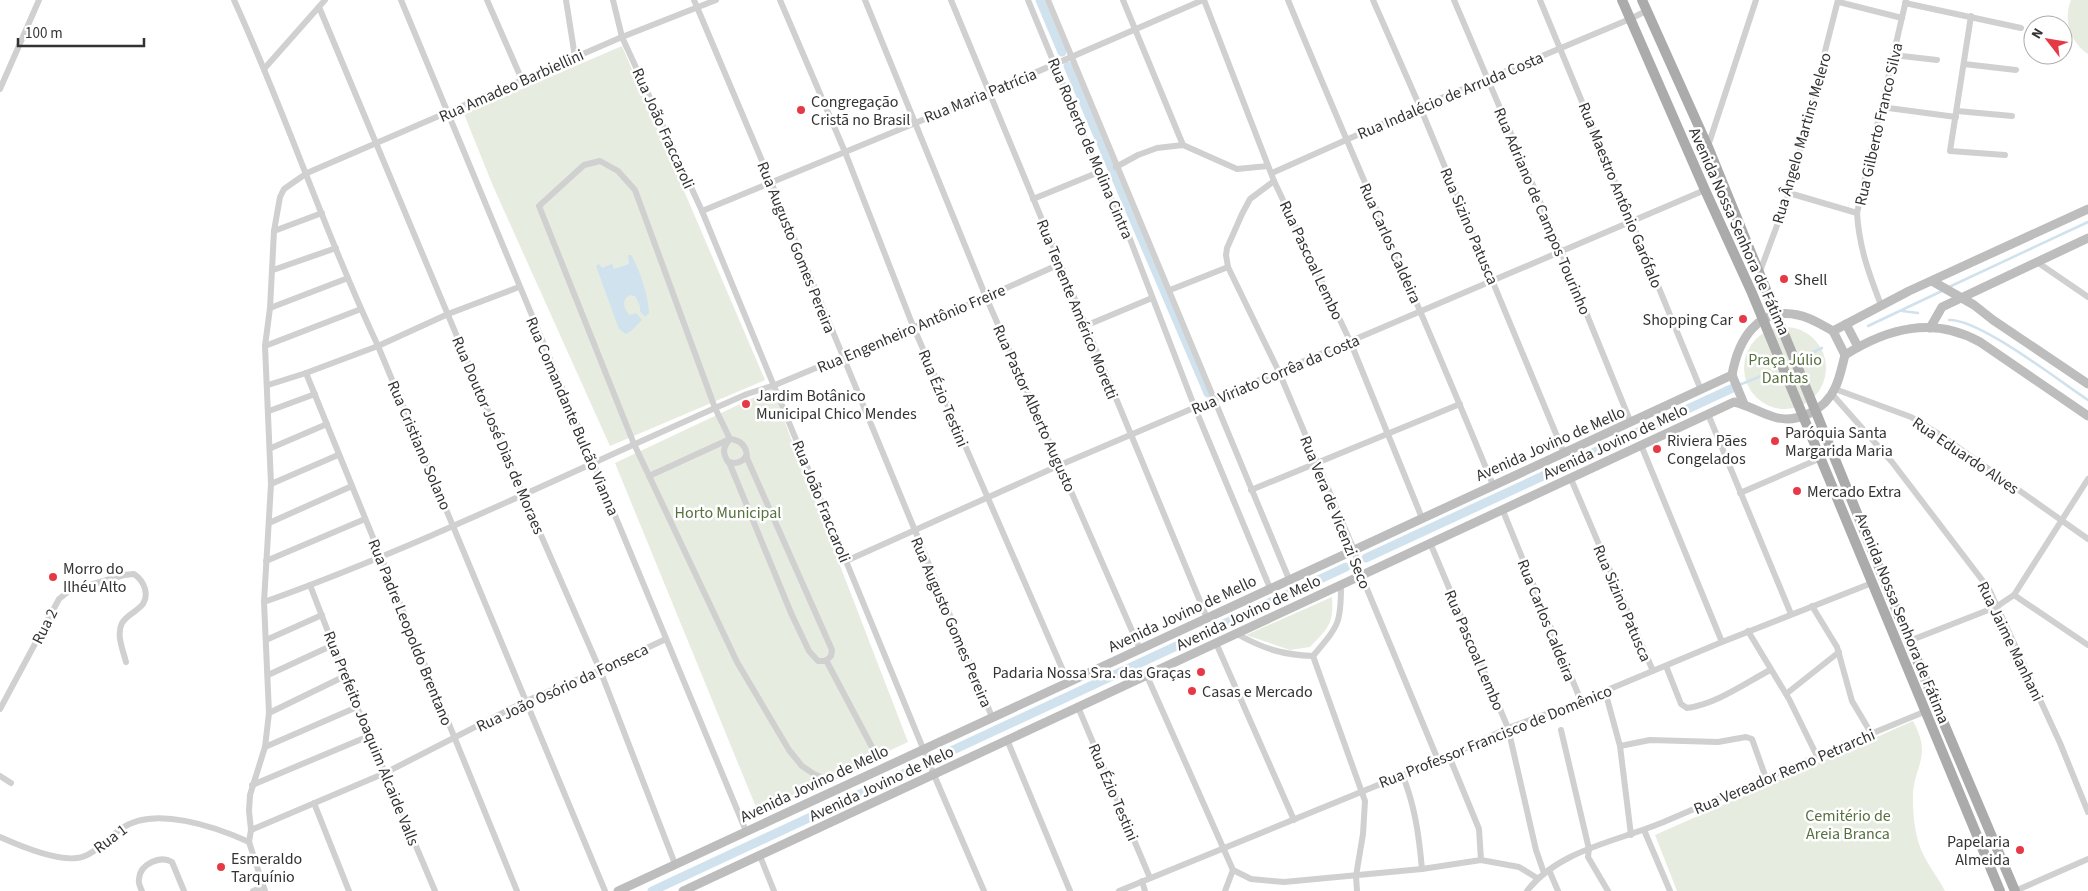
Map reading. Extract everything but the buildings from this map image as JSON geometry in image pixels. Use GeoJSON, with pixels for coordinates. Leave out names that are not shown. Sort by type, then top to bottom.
{"type":"FeatureCollection","features":[{"type":"Feature","properties":{"kind":"main road","name":"Avenida Nossa Senhora de Fátima"},"geometry":{"type":"LineString","coordinates":[[1622,0],[1821,458],[1924,712],[2000,891]]}},
{"type":"Feature","properties":{"kind":"main road","name":"Avenida Nossa Senhora de Fátima"},"geometry":{"type":"LineString","coordinates":[[1642,0],[1708,147],[1774,314],[2015,891]]}},
{"type":"Feature","properties":{"kind":"main road"},"geometry":{"type":"LineString","coordinates":[[1833,331],[1881,305],[2088,209]]}},
{"type":"Feature","properties":{"kind":"main road"},"geometry":{"type":"LineString","coordinates":[[1930,328],[1942,307],[2088,238]]}},
{"type":"Feature","properties":{"kind":"main road"},"geometry":{"type":"LineString","coordinates":[[1934,282],[1962,297],[2088,384]]}},
{"type":"Feature","properties":{"kind":"main road"},"geometry":{"type":"LineString","coordinates":[[1845,355],[1833,331],[1796,314],[1774,314],[1762,319],[1740,344],[1735,358],[1733,378],[1744,404],[1776,418],[1789,419],[1803,416],[1815,411],[1833,391],[1845,355],[1858,347],[1890,332],[1907,328],[1951,330],[1967,335],[2088,416]]}},
{"type":"Feature","properties":{"kind":"main road"},"geometry":{"type":"LineString","coordinates":[[1846,324],[1858,347]]}},
{"type":"Feature","properties":{"kind":"main road","name":"Avenida Jovino de Mello"},"geometry":{"type":"LineString","coordinates":[[618,891],[1493,485],[1701,390],[1733,378]]}},
{"type":"Feature","properties":{"kind":"main road","name":"Avenida Jovino de Melo"},"geometry":{"type":"LineString","coordinates":[[685,891],[1008,742],[1078,707],[1431,545],[1734,402],[1744,404]]}},
{"type":"Feature","properties":{"kind":"street"},"geometry":{"type":"LineString","coordinates":[[0,89],[39,0]]}},
{"type":"Feature","properties":{"kind":"street","name":"Rua Cristiano Solano"},"geometry":{"type":"LineString","coordinates":[[234,0],[264,69],[348,278],[605,891]]}},
{"type":"Feature","properties":{"kind":"street"},"geometry":{"type":"LineString","coordinates":[[264,69],[325,0]]}},
{"type":"Feature","properties":{"kind":"street","name":"Rua Comandante Bulcão Vianna"},"geometry":{"type":"LineString","coordinates":[[401,0],[746,831]]}},
{"type":"Feature","properties":{"kind":"street"},"geometry":{"type":"LineString","coordinates":[[487,0],[522,80]]}},
{"type":"Feature","properties":{"kind":"street"},"geometry":{"type":"LineString","coordinates":[[566,0],[575,57]]}},
{"type":"Feature","properties":{"kind":"street","name":"Rua João Fraccaroli"},"geometry":{"type":"LineString","coordinates":[[613,0],[622,37],[702,211],[923,749],[984,891]]}},
{"type":"Feature","properties":{"kind":"street","name":"Rua Augusto Gomes Pereira"},"geometry":{"type":"LineString","coordinates":[[694,0],[992,717]]}},
{"type":"Feature","properties":{"kind":"street","name":"Rua Amadeo Barbiellini"},"geometry":{"type":"LineString","coordinates":[[274,231],[280,197],[290,184],[306,173],[622,37],[716,0]]}},
{"type":"Feature","properties":{"kind":"street","name":"Rua Ézio Testini"},"geometry":{"type":"LineString","coordinates":[[780,0],[845,152],[913,326],[1068,682]]}},
{"type":"Feature","properties":{"kind":"street","name":"Rua Pastor Alberto Augusto"},"geometry":{"type":"LineString","coordinates":[[865,0],[986,297],[1140,649]]}},
{"type":"Feature","properties":{"kind":"street","name":"Rua Tenente Américo Moretti"},"geometry":{"type":"LineString","coordinates":[[951,0],[1207,618]]}},
{"type":"Feature","properties":{"kind":"street","name":"Rua Roberto de Molina Cintra"},"geometry":{"type":"LineString","coordinates":[[1028,0],[1057,63],[1099,172],[1130,239],[1195,408],[1270,588]]}},
{"type":"Feature","properties":{"kind":"street","name":"Rua Roberto de Molina Cintra"},"geometry":{"type":"LineString","coordinates":[[1048,0],[1070,57],[1170,290],[1289,579]]}},
{"type":"Feature","properties":{"kind":"street"},"geometry":{"type":"LineString","coordinates":[[1123,0],[1183,146]]}},
{"type":"Feature","properties":{"kind":"street","name":"Rua Maria Patrícia"},"geometry":{"type":"LineString","coordinates":[[702,211],[988,93],[1134,28],[1203,0]]}},
{"type":"Feature","properties":{"kind":"street","name":"Rua Pascoal Lembo"},"geometry":{"type":"LineString","coordinates":[[1203,0],[1274,181],[1350,341],[1422,518]]}},
{"type":"Feature","properties":{"kind":"street","name":"Rua Carlos Caldeira"},"geometry":{"type":"LineString","coordinates":[[1288,0],[1493,485]]}},
{"type":"Feature","properties":{"kind":"street","name":"Rua Sizino Patusca"},"geometry":{"type":"LineString","coordinates":[[1373,0],[1420,107],[1564,453]]}},
{"type":"Feature","properties":{"kind":"street","name":"Rua Adriano de Campos Tourinho"},"geometry":{"type":"LineString","coordinates":[[1454,0],[1562,251],[1631,423]]}},
{"type":"Feature","properties":{"kind":"street","name":"Rua Maestro Antônio Garófalo"},"geometry":{"type":"LineString","coordinates":[[1540,0],[1701,390]]}},
{"type":"Feature","properties":{"kind":"street"},"geometry":{"type":"LineString","coordinates":[[1708,147],[1756,0]]}},
{"type":"Feature","properties":{"kind":"street"},"geometry":{"type":"LineString","coordinates":[[1839,1],[1902,18]]}},
{"type":"Feature","properties":{"kind":"street","name":"Rua Ângelo Martins Melero"},"geometry":{"type":"LineString","coordinates":[[1759,275],[1789,193],[1839,1]]}},
{"type":"Feature","properties":{"kind":"street"},"geometry":{"type":"LineString","coordinates":[[1906,1],[2021,28]]}},
{"type":"Feature","properties":{"kind":"street","name":"Rua Gilberto Franco Silva"},"geometry":{"type":"LineString","coordinates":[[1881,305],[1865,264],[1859,236],[1857,213],[1906,1]]}},
{"type":"Feature","properties":{"kind":"street","name":"Rua Doutor José Dias de Moraes"},"geometry":{"type":"LineString","coordinates":[[319,7],[523,494],[600,670],[675,864]]}},
{"type":"Feature","properties":{"kind":"street","name":"Rua Indalécio de Arruda Costa"},"geometry":{"type":"LineString","coordinates":[[1272,173],[1420,107],[1646,11]]}},
{"type":"Feature","properties":{"kind":"street"},"geometry":{"type":"LineString","coordinates":[[1971,16],[1950,151],[2005,155]]}},
{"type":"Feature","properties":{"kind":"street"},"geometry":{"type":"LineString","coordinates":[[1893,55],[1937,60]]}},
{"type":"Feature","properties":{"kind":"street"},"geometry":{"type":"LineString","coordinates":[[1964,64],[2016,70]]}},
{"type":"Feature","properties":{"kind":"street"},"geometry":{"type":"LineString","coordinates":[[1882,107],[1956,114],[2012,116]]}},
{"type":"Feature","properties":{"kind":"street"},"geometry":{"type":"LineString","coordinates":[[1116,167],[1156,148],[1183,146],[1237,169],[1268,166]]}},
{"type":"Feature","properties":{"kind":"street"},"geometry":{"type":"LineString","coordinates":[[730,438],[724,446],[724,454],[790,613],[809,651],[818,661],[826,660],[831,656],[832,650],[746,456],[746,449],[742,443],[730,438],[715,408],[635,190],[618,171],[600,162],[584,166],[539,206],[634,444],[737,662],[789,750],[802,766],[827,780],[872,759],[872,747],[826,660]]}},
{"type":"Feature","properties":{"kind":"street"},"geometry":{"type":"LineString","coordinates":[[1033,199],[1099,172]]}},
{"type":"Feature","properties":{"kind":"street"},"geometry":{"type":"LineString","coordinates":[[1170,290],[1228,267],[1226,255],[1229,242],[1250,199],[1274,181]]}},
{"type":"Feature","properties":{"kind":"street","name":"Rua Viriato Corrêa da Costa"},"geometry":{"type":"LineString","coordinates":[[846,561],[1060,465],[1705,190]]}},
{"type":"Feature","properties":{"kind":"street"},"geometry":{"type":"LineString","coordinates":[[1789,193],[1857,213]]}},
{"type":"Feature","properties":{"kind":"street"},"geometry":{"type":"LineString","coordinates":[[253,891],[264,889],[249,842],[251,830],[248,811],[252,785],[265,747],[268,713],[264,602],[271,484],[265,346],[273,270],[274,231],[322,213]]}},
{"type":"Feature","properties":{"kind":"street"},"geometry":{"type":"LineString","coordinates":[[273,270],[336,248]]}},
{"type":"Feature","properties":{"kind":"street"},"geometry":{"type":"LineString","coordinates":[[2037,262],[2088,297]]}},
{"type":"Feature","properties":{"kind":"street","name":"Rua Engenheiro Antônio Freire"},"geometry":{"type":"LineString","coordinates":[[264,602],[453,526],[747,394],[775,385],[1060,264]]}},
{"type":"Feature","properties":{"kind":"street","name":"Rua Vera de Vicenzi Seco"},"geometry":{"type":"LineString","coordinates":[[1228,267],[1279,372],[1354,550],[1362,577],[1438,760]]}},
{"type":"Feature","properties":{"kind":"street"},"geometry":{"type":"LineString","coordinates":[[270,308],[348,278]]}},
{"type":"Feature","properties":{"kind":"street"},"geometry":{"type":"LineString","coordinates":[[268,385],[378,346],[448,314],[519,287]]}},
{"type":"Feature","properties":{"kind":"street"},"geometry":{"type":"LineString","coordinates":[[1085,326],[1152,298]]}},
{"type":"Feature","properties":{"kind":"street"},"geometry":{"type":"LineString","coordinates":[[265,346],[361,309]]}},
{"type":"Feature","properties":{"kind":"street","name":"Rua Padre Leopoldo Brentano"},"geometry":{"type":"LineString","coordinates":[[306,373],[517,891]]}},
{"type":"Feature","properties":{"kind":"street","name":"Rua Eduardo Alves"},"geometry":{"type":"LineString","coordinates":[[1833,391],[1911,417],[1939,434],[2061,521],[2088,538]]}},
{"type":"Feature","properties":{"kind":"street","name":"Rua Jaime Manhani"},"geometry":{"type":"LineString","coordinates":[[1833,391],[1892,462],[1989,589],[1996,608],[2060,744],[2088,812]]}},
{"type":"Feature","properties":{"kind":"street"},"geometry":{"type":"LineString","coordinates":[[269,411],[315,394]]}},
{"type":"Feature","properties":{"kind":"street"},"geometry":{"type":"LineString","coordinates":[[1251,490],[1460,404]]}},
{"type":"Feature","properties":{"kind":"street"},"geometry":{"type":"LineString","coordinates":[[1708,414],[1791,614]]}},
{"type":"Feature","properties":{"kind":"street"},"geometry":{"type":"LineString","coordinates":[[270,448],[327,424]]}},
{"type":"Feature","properties":{"kind":"street"},"geometry":{"type":"LineString","coordinates":[[649,476],[730,438]]}},
{"type":"Feature","properties":{"kind":"street"},"geometry":{"type":"LineString","coordinates":[[1641,446],[1722,642]]}},
{"type":"Feature","properties":{"kind":"street"},"geometry":{"type":"LineString","coordinates":[[271,484],[338,454]]}},
{"type":"Feature","properties":{"kind":"street"},"geometry":{"type":"LineString","coordinates":[[728,462],[742,461],[746,456]]}},
{"type":"Feature","properties":{"kind":"street"},"geometry":{"type":"LineString","coordinates":[[1740,493],[1821,458]]}},
{"type":"Feature","properties":{"kind":"street","name":"Rua Sizino Patusca"},"geometry":{"type":"LineString","coordinates":[[1571,479],[1653,671]]}},
{"type":"Feature","properties":{"kind":"street"},"geometry":{"type":"LineString","coordinates":[[1910,641],[1996,608],[2014,594],[2088,479]]}},
{"type":"Feature","properties":{"kind":"street"},"geometry":{"type":"LineString","coordinates":[[269,523],[352,486]]}},
{"type":"Feature","properties":{"kind":"street","name":"Rua Carlos Caldeira"},"geometry":{"type":"LineString","coordinates":[[1503,510],[1581,701]]}},
{"type":"Feature","properties":{"kind":"street"},"geometry":{"type":"LineString","coordinates":[[266,562],[365,519]]}},
{"type":"Feature","properties":{"kind":"street","name":"Rua Pascoal Lembo"},"geometry":{"type":"LineString","coordinates":[[1431,545],[1508,728],[1536,850],[1558,891]]}},
{"type":"Feature","properties":{"kind":"street","name":"Rua 2"},"geometry":{"type":"LineString","coordinates":[[0,709],[59,599],[69,591],[124,575],[134,574],[143,582],[146,597],[139,609],[122,623],[120,638],[126,662]]}},
{"type":"Feature","properties":{"kind":"street","name":"Rua Professor Francisco de Domênico"},"geometry":{"type":"LineString","coordinates":[[1119,891],[1449,756],[1508,728],[1581,701],[1748,631],[1872,582]]}},
{"type":"Feature","properties":{"kind":"street","name":"Rua Prefeito Joaquim Alcaide Valls"},"geometry":{"type":"LineString","coordinates":[[310,585],[357,707],[435,891]]}},
{"type":"Feature","properties":{"kind":"street"},"geometry":{"type":"LineString","coordinates":[[1313,656],[1333,632],[1341,616],[1341,586]]}},
{"type":"Feature","properties":{"kind":"street"},"geometry":{"type":"LineString","coordinates":[[2014,594],[2088,645]]}},
{"type":"Feature","properties":{"kind":"street"},"geometry":{"type":"LineString","coordinates":[[1812,606],[1839,652],[1852,702],[1871,733]]}},
{"type":"Feature","properties":{"kind":"street"},"geometry":{"type":"LineString","coordinates":[[266,640],[322,615]]}},
{"type":"Feature","properties":{"kind":"street"},"geometry":{"type":"LineString","coordinates":[[1748,631],[1786,694],[1817,756]]}},
{"type":"Feature","properties":{"kind":"street"},"geometry":{"type":"LineString","coordinates":[[1237,634],[1274,651],[1290,655],[1313,656]]}},
{"type":"Feature","properties":{"kind":"street","name":"Rua João Osório da Fonseca"},"geometry":{"type":"LineString","coordinates":[[251,830],[385,773],[526,701],[600,670],[666,639]]}},
{"type":"Feature","properties":{"kind":"street"},"geometry":{"type":"LineString","coordinates":[[1216,643],[1294,820]]}},
{"type":"Feature","properties":{"kind":"street"},"geometry":{"type":"LineString","coordinates":[[268,675],[333,646]]}},
{"type":"Feature","properties":{"kind":"street"},"geometry":{"type":"LineString","coordinates":[[1786,694],[1839,652]]}},
{"type":"Feature","properties":{"kind":"street"},"geometry":{"type":"LineString","coordinates":[[1313,656],[1363,790],[1365,815],[1356,876],[1357,891]]}},
{"type":"Feature","properties":{"kind":"street"},"geometry":{"type":"LineString","coordinates":[[1666,666],[1681,704],[1687,708],[1698,706],[1717,698],[1770,670]]}},
{"type":"Feature","properties":{"kind":"street"},"geometry":{"type":"LineString","coordinates":[[268,713],[345,676]]}},
{"type":"Feature","properties":{"kind":"street"},"geometry":{"type":"LineString","coordinates":[[1147,676],[1233,870],[1251,879],[1284,882],[1422,870],[1481,860],[1519,867],[1537,878]]}},
{"type":"Feature","properties":{"kind":"street"},"geometry":{"type":"LineString","coordinates":[[1605,691],[1620,746],[1631,835]]}},
{"type":"Feature","properties":{"kind":"street"},"geometry":{"type":"LineString","coordinates":[[265,747],[357,707]]}},
{"type":"Feature","properties":{"kind":"street","name":"Rua Ézio Testini"},"geometry":{"type":"LineString","coordinates":[[1078,707],[1150,878]]}},
{"type":"Feature","properties":{"kind":"street","name":"Rua Vereador Remo Petrarchi"},"geometry":{"type":"LineString","coordinates":[[1526,891],[1537,878],[1574,854],[1644,830],[1924,712]]}},
{"type":"Feature","properties":{"kind":"street"},"geometry":{"type":"LineString","coordinates":[[1561,730],[1589,849],[1588,857],[1608,891]]}},
{"type":"Feature","properties":{"kind":"street"},"geometry":{"type":"LineString","coordinates":[[252,785],[369,736]]}},
{"type":"Feature","properties":{"kind":"street"},"geometry":{"type":"LineString","coordinates":[[1620,746],[1650,740],[1718,742],[1746,737],[1752,739],[1766,778]]}},
{"type":"Feature","properties":{"kind":"street"},"geometry":{"type":"LineString","coordinates":[[1008,742],[1070,891]]}},
{"type":"Feature","properties":{"kind":"street"},"geometry":{"type":"LineString","coordinates":[[1449,756],[1479,829],[1481,860]]}},
{"type":"Feature","properties":{"kind":"street"},"geometry":{"type":"LineString","coordinates":[[1402,774],[1410,793],[1417,820],[1422,870]]}},
{"type":"Feature","properties":{"kind":"street"},"geometry":{"type":"LineString","coordinates":[[0,776],[11,783]]}},
{"type":"Feature","properties":{"kind":"street"},"geometry":{"type":"LineString","coordinates":[[314,803],[350,891]]}},
{"type":"Feature","properties":{"kind":"street","name":"Rua 1"},"geometry":{"type":"LineString","coordinates":[[0,837],[50,855],[76,858],[89,854],[130,823],[154,818],[188,821],[226,832],[249,842]]}},
{"type":"Feature","properties":{"kind":"street"},"geometry":{"type":"LineString","coordinates":[[1644,830],[1670,891]]}},
{"type":"Feature","properties":{"kind":"street"},"geometry":{"type":"LineString","coordinates":[[760,856],[774,891]]}},
{"type":"Feature","properties":{"kind":"street"},"geometry":{"type":"LineString","coordinates":[[142,891],[139,878],[146,866],[159,859],[172,862],[184,891]]}},
{"type":"Feature","properties":{"kind":"street"},"geometry":{"type":"LineString","coordinates":[[2015,891],[2088,859]]}},
{"type":"Feature","properties":{"kind":"street"},"geometry":{"type":"LineString","coordinates":[[1225,891],[1233,870]]}},
{"type":"Feature","properties":{"kind":"street"},"geometry":{"type":"LineString","coordinates":[[1142,881],[1145,891]]}},
{"type":"Feature","properties":{"kind":"street"},"geometry":{"type":"LineString","coordinates":[[1282,891],[1284,882]]}},
{"type":"Feature","properties":{"kind":"green space"},"geometry":{"type":"Polygon","coordinates":[[[2071,0],[2088,0],[2088,54],[2073,37],[2073,15],[2068,15],[2071,0]]]}},
{"type":"Feature","properties":{"kind":"green space"},"geometry":{"type":"Polygon","coordinates":[[[622,46],[765,380],[610,446],[493,186],[464,114],[622,46]]]}},
{"type":"Feature","properties":{"kind":"green space","name":"Praça Júlio Dantas"},"geometry":{"type":"Polygon","coordinates":[[[1785,327],[1801,330],[1814,339],[1823,352],[1826,368],[1823,384],[1814,397],[1801,406],[1785,409],[1769,406],[1756,397],[1747,384],[1744,368],[1747,352],[1756,339],[1769,330],[1785,327]]]}},
{"type":"Feature","properties":{"kind":"green space","name":"Horto Municipal"},"geometry":{"type":"Polygon","coordinates":[[[772,389],[908,742],[758,812],[615,463],[772,389]]]}},
{"type":"Feature","properties":{"kind":"green space"},"geometry":{"type":"Polygon","coordinates":[[[1332,597],[1332,614],[1329,625],[1310,647],[1290,650],[1246,635],[1332,597]]]}},
{"type":"Feature","properties":{"kind":"green space","name":"Cemitério de Areia Branca"},"geometry":{"type":"Polygon","coordinates":[[[1913,721],[1922,745],[1922,754],[1913,790],[1915,829],[1924,856],[1945,891],[1677,891],[1655,835],[1913,721]]]}},
{"type":"Feature","properties":{"kind":"water"},"geometry":{"type":"Polygon","coordinates":[[[628,255],[631,255],[640,275],[649,313],[645,317],[640,311],[640,306],[635,296],[630,295],[626,298],[624,305],[627,311],[630,315],[636,313],[642,320],[626,334],[619,329],[596,266],[599,264],[602,268],[612,264],[614,269],[629,264],[628,255]]]}},
{"type":"Feature","properties":{"kind":"waterway"},"geometry":{"type":"LineString","coordinates":[[1040,0],[1062,52]]}},
{"type":"Feature","properties":{"kind":"waterway"},"geometry":{"type":"LineString","coordinates":[[1068,66],[1208,393]]}},
{"type":"Feature","properties":{"kind":"waterway"},"geometry":{"type":"LineString","coordinates":[[1949,287],[2088,222]]}},
{"type":"Feature","properties":{"kind":"waterway"},"geometry":{"type":"LineString","coordinates":[[1868,326],[1944,290]]}},
{"type":"Feature","properties":{"kind":"waterway"},"geometry":{"type":"LineString","coordinates":[[1902,311],[1918,313]]}},
{"type":"Feature","properties":{"kind":"waterway"},"geometry":{"type":"LineString","coordinates":[[1949,320],[1963,322],[1980,329],[2019,352],[2088,400]]}},
{"type":"Feature","properties":{"kind":"waterway"},"geometry":{"type":"LineString","coordinates":[[1800,358],[1822,348]]}},
{"type":"Feature","properties":{"kind":"waterway"},"geometry":{"type":"LineString","coordinates":[[1739,385],[1766,374]]}},
{"type":"Feature","properties":{"kind":"waterway"},"geometry":{"type":"LineString","coordinates":[[1366,558],[1735,387]]}},
{"type":"Feature","properties":{"kind":"waterway"},"geometry":{"type":"LineString","coordinates":[[936,758],[1346,567]]}},
{"type":"Feature","properties":{"kind":"waterway"},"geometry":{"type":"LineString","coordinates":[[652,891],[905,773]]}},
{"type":"Feature","properties":{"kind":"place","name":"Congregação Cristã no Brasil"},"geometry":{"type":"Point","coordinates":[801,110]}},
{"type":"Feature","properties":{"kind":"place","name":"Shell"},"geometry":{"type":"Point","coordinates":[1784,279]}},
{"type":"Feature","properties":{"kind":"place","name":"Shopping Car"},"geometry":{"type":"Point","coordinates":[1743,319]}},
{"type":"Feature","properties":{"kind":"place","name":"Jardim Botânico Municipal Chico Mendes"},"geometry":{"type":"Point","coordinates":[746,404]}},
{"type":"Feature","properties":{"kind":"place","name":"Paróquia Santa Margarida Maria"},"geometry":{"type":"Point","coordinates":[1775,441]}},
{"type":"Feature","properties":{"kind":"place","name":"Riviera Pães Congelados"},"geometry":{"type":"Point","coordinates":[1657,449]}},
{"type":"Feature","properties":{"kind":"place","name":"Mercado Extra"},"geometry":{"type":"Point","coordinates":[1797,491]}},
{"type":"Feature","properties":{"kind":"place","name":"Morro do Ilhéu Alto"},"geometry":{"type":"Point","coordinates":[53,577]}},
{"type":"Feature","properties":{"kind":"place","name":"Padaria Nossa Sra. das Graças"},"geometry":{"type":"Point","coordinates":[1201,672]}},
{"type":"Feature","properties":{"kind":"place","name":"Casas e Mercado"},"geometry":{"type":"Point","coordinates":[1192,691]}},
{"type":"Feature","properties":{"kind":"place","name":"Papelaria Almeida"},"geometry":{"type":"Point","coordinates":[2020,850]}},
{"type":"Feature","properties":{"kind":"place","name":"Esmeraldo Tarquínio"},"geometry":{"type":"Point","coordinates":[221,867]}}]}
